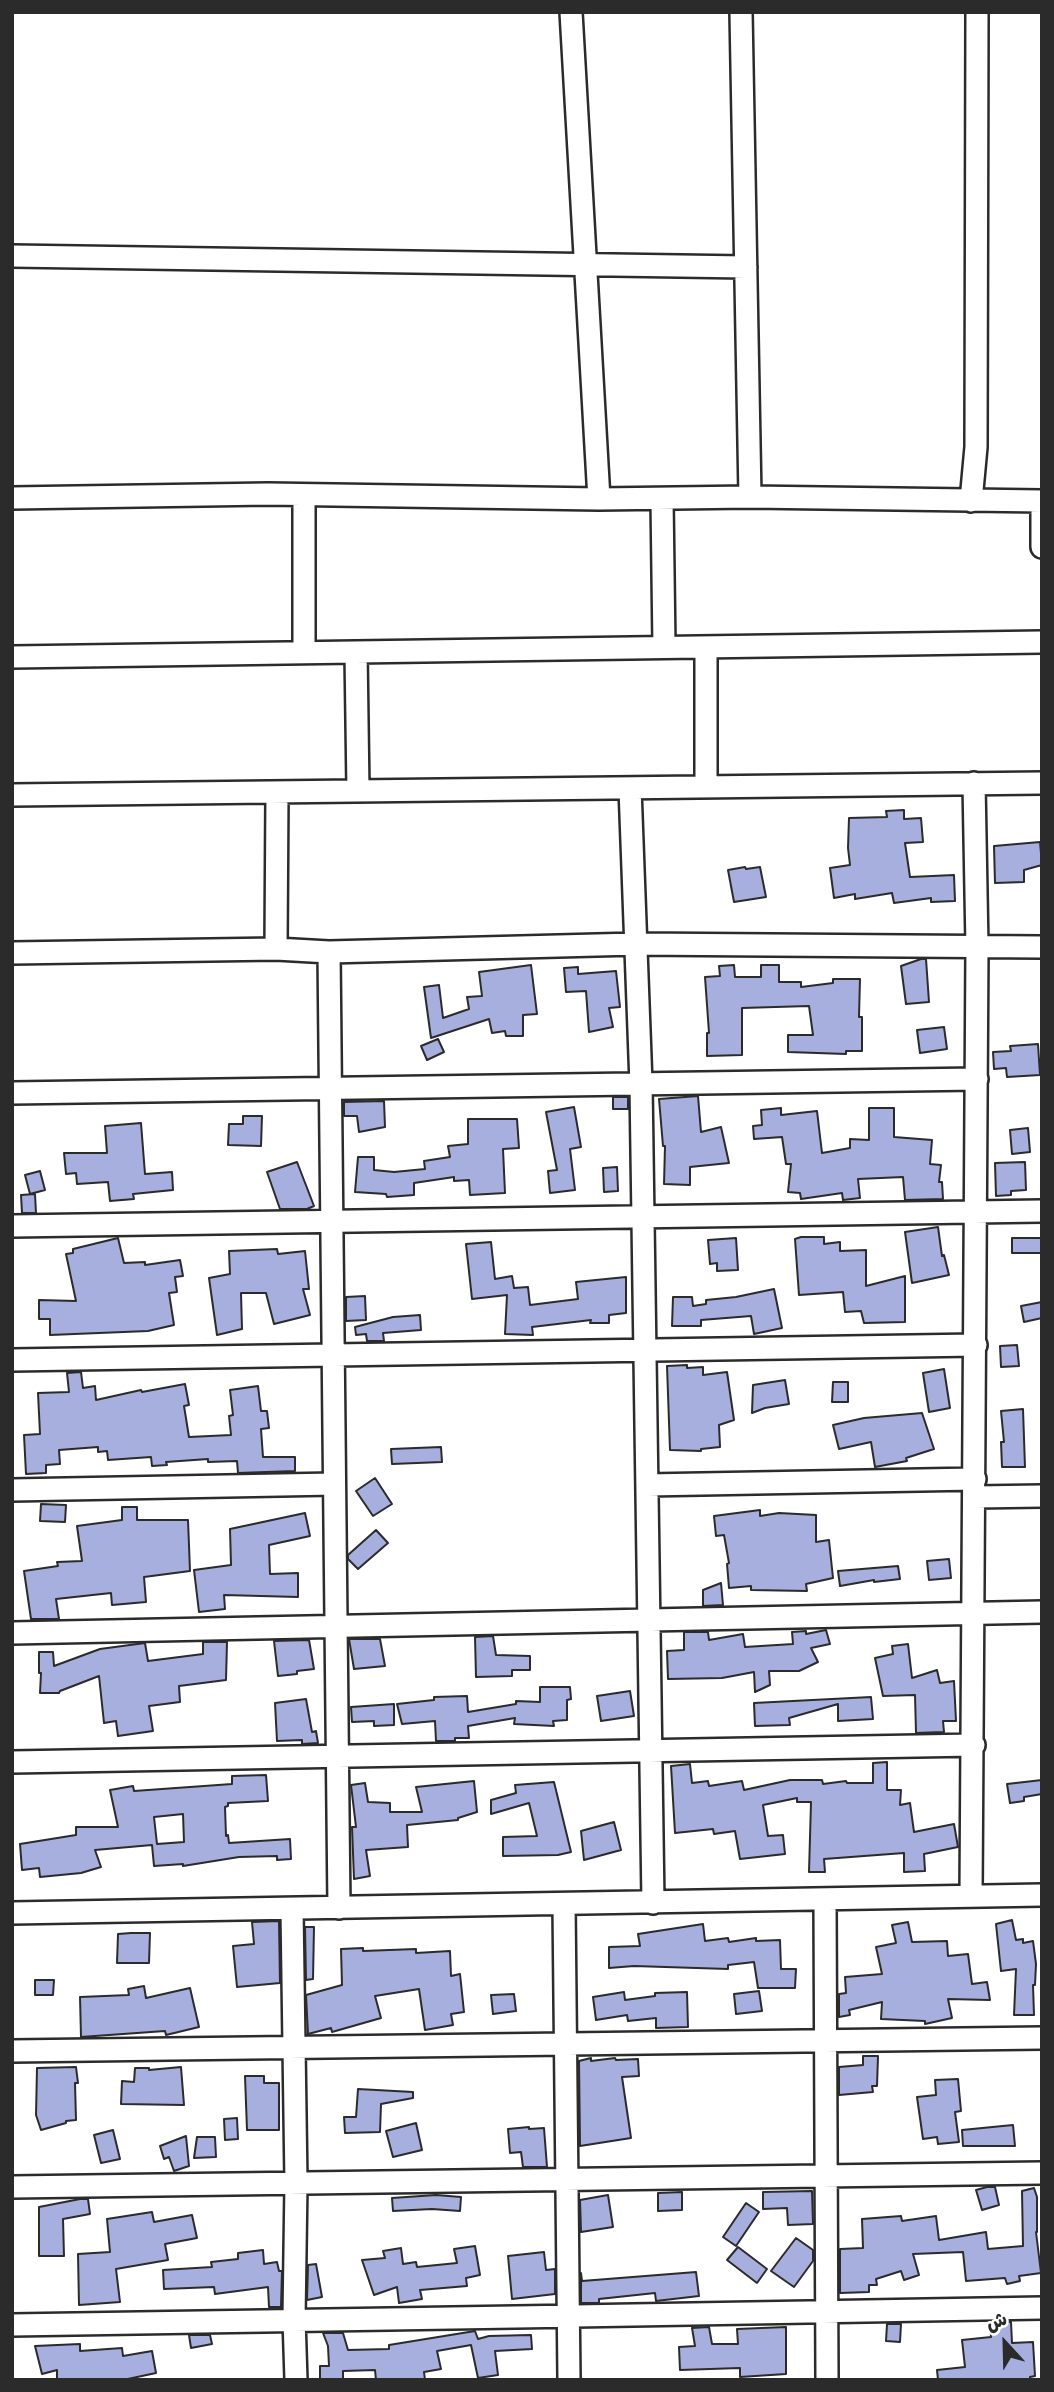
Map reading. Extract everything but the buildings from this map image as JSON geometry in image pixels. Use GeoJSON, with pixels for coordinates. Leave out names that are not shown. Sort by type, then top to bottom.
{"type":"FeatureCollection","features":[{"type":"Feature","properties":{"kind":"street"},"geometry":{"type":"LineString","coordinates":[[571,12],[598,499]]}},
{"type":"Feature","properties":{"kind":"street"},"geometry":{"type":"LineString","coordinates":[[741,12],[750,498]]}},
{"type":"Feature","properties":{"kind":"street"},"geometry":{"type":"LineString","coordinates":[[971,501],[976,447],[977,12]]}},
{"type":"Feature","properties":{"kind":"street"},"geometry":{"type":"LineString","coordinates":[[12,256],[746,267]]}},
{"type":"Feature","properties":{"kind":"street"},"geometry":{"type":"LineString","coordinates":[[12,498],[268,494],[1042,501],[1042,547]]}},
{"type":"Feature","properties":{"kind":"street"},"geometry":{"type":"LineString","coordinates":[[304,496],[304,652]]}},
{"type":"Feature","properties":{"kind":"street"},"geometry":{"type":"LineString","coordinates":[[663,499],[664,647]]}},
{"type":"Feature","properties":{"kind":"street"},"geometry":{"type":"LineString","coordinates":[[12,656],[1042,642]]}},
{"type":"Feature","properties":{"kind":"street"},"geometry":{"type":"LineString","coordinates":[[706,647],[706,787]]}},
{"type":"Feature","properties":{"kind":"street"},"geometry":{"type":"LineString","coordinates":[[356,652],[358,791]]}},
{"type":"Feature","properties":{"kind":"street"},"geometry":{"type":"LineString","coordinates":[[971,1896],[977,1079],[974,783]]}},
{"type":"Feature","properties":{"kind":"street"},"geometry":{"type":"LineString","coordinates":[[12,795],[1042,783]]}},
{"type":"Feature","properties":{"kind":"street"},"geometry":{"type":"LineString","coordinates":[[630,788],[641,1084],[653,1903]]}},
{"type":"Feature","properties":{"kind":"street"},"geometry":{"type":"LineString","coordinates":[[276,949],[277,792]]}},
{"type":"Feature","properties":{"kind":"street"},"geometry":{"type":"LineString","coordinates":[[12,953],[276,949],[329,952],[635,944],[1042,947]]}},
{"type":"Feature","properties":{"kind":"street"},"geometry":{"type":"LineString","coordinates":[[329,952],[339,1908]]}},
{"type":"Feature","properties":{"kind":"street"},"geometry":{"type":"LineString","coordinates":[[12,1093],[977,1079]]}},
{"type":"Feature","properties":{"kind":"street"},"geometry":{"type":"LineString","coordinates":[[12,1226],[1042,1211]]}},
{"type":"Feature","properties":{"kind":"street"},"geometry":{"type":"LineString","coordinates":[[12,1360],[976,1345]]}},
{"type":"Feature","properties":{"kind":"street"},"geometry":{"type":"LineString","coordinates":[[12,1490],[334,1484]]}},
{"type":"Feature","properties":{"kind":"street"},"geometry":{"type":"LineString","coordinates":[[647,1485],[975,1488],[1042,1496]]}},
{"type":"Feature","properties":{"kind":"street"},"geometry":{"type":"LineString","coordinates":[[12,1633],[1042,1612]]}},
{"type":"Feature","properties":{"kind":"street"},"geometry":{"type":"LineString","coordinates":[[12,1762],[974,1745]]}},
{"type":"Feature","properties":{"kind":"street"},"geometry":{"type":"LineString","coordinates":[[12,1913],[1042,1895]]}},
{"type":"Feature","properties":{"kind":"street"},"geometry":{"type":"LineString","coordinates":[[825,1900],[827,2380]]}},
{"type":"Feature","properties":{"kind":"street"},"geometry":{"type":"LineString","coordinates":[[564,1905],[569,2380]]}},
{"type":"Feature","properties":{"kind":"street"},"geometry":{"type":"LineString","coordinates":[[292,1909],[296,2380]]}},
{"type":"Feature","properties":{"kind":"street"},"geometry":{"type":"LineString","coordinates":[[12,2051],[1042,2038]]}},
{"type":"Feature","properties":{"kind":"street"},"geometry":{"type":"LineString","coordinates":[[12,2187],[1042,2173]]}},
{"type":"Feature","properties":{"kind":"street"},"geometry":{"type":"LineString","coordinates":[[12,2325],[1042,2308]]}}]}
